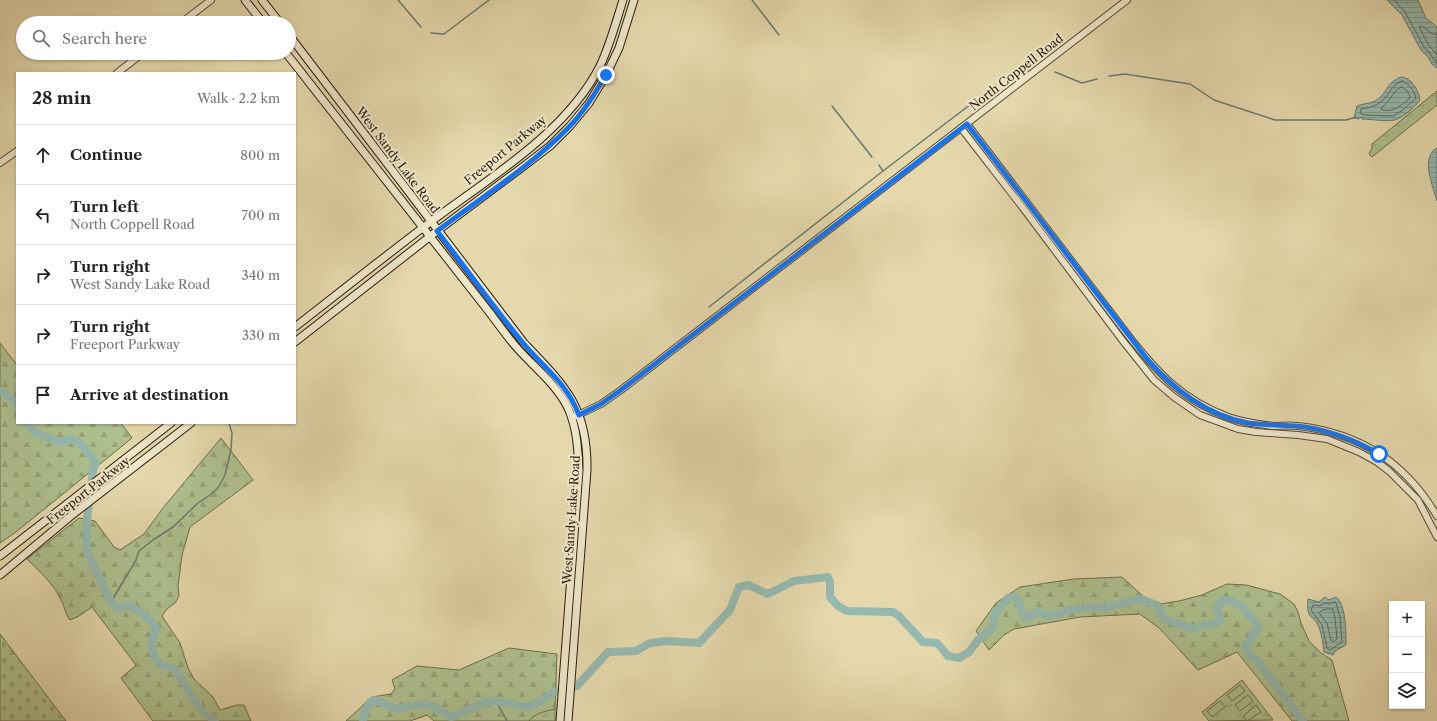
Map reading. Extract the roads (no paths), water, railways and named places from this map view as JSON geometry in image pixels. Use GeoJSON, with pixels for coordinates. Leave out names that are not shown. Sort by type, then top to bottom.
{"type":"FeatureCollection","features":[{"type":"Feature","properties":{"kind":"main road"},"geometry":{"type":"LineString","coordinates":[[245,0],[258,16]]}},
{"type":"Feature","properties":{"kind":"main road"},"geometry":{"type":"LineString","coordinates":[[262,0],[275,16]]}},
{"type":"Feature","properties":{"kind":"main road","name":"Freeport Parkway"},"geometry":{"type":"LineString","coordinates":[[422,228],[513,161],[562,119],[600,67],[608,48],[623,0]]}},
{"type":"Feature","properties":{"kind":"main road","name":"Freeport Parkway"},"geometry":{"type":"LineString","coordinates":[[429,237],[520,170],[550,146],[570,126],[589,103],[606,75],[619,48],[634,0]]}},
{"type":"Feature","properties":{"kind":"main road","name":"West Sandy Lake Road"},"geometry":{"type":"LineString","coordinates":[[296,44],[437,231],[524,343],[557,377],[572,399],[579,415],[588,455],[568,719]]}},
{"type":"Feature","properties":{"kind":"main road","name":"West Sandy Lake Road"},"geometry":{"type":"LineString","coordinates":[[291,60],[517,348],[560,395],[572,418],[578,441],[579,470],[560,718]]}},
{"type":"Feature","properties":{"kind":"main road"},"geometry":{"type":"LineString","coordinates":[[343,127],[352,117]]}},
{"type":"Feature","properties":{"kind":"main road"},"geometry":{"type":"LineString","coordinates":[[513,161],[520,170]]}},
{"type":"Feature","properties":{"kind":"main road"},"geometry":{"type":"LineString","coordinates":[[296,326],[422,228]]}},
{"type":"Feature","properties":{"kind":"main road"},"geometry":{"type":"LineString","coordinates":[[296,341],[429,237]]}},
{"type":"Feature","properties":{"kind":"main road"},"geometry":{"type":"LineString","coordinates":[[358,278],[364,288]]}},
{"type":"Feature","properties":{"kind":"main road"},"geometry":{"type":"LineString","coordinates":[[302,322],[309,331]]}},
{"type":"Feature","properties":{"kind":"main road","name":"Freeport Parkway"},"geometry":{"type":"LineString","coordinates":[[0,556],[171,424]]}},
{"type":"Feature","properties":{"kind":"main road","name":"Freeport Parkway"},"geometry":{"type":"LineString","coordinates":[[0,575],[72,516],[190,424]]}},
{"type":"Feature","properties":{"kind":"main road"},"geometry":{"type":"LineString","coordinates":[[10,548],[18,560]]}},
{"type":"Feature","properties":{"kind":"street"},"geometry":{"type":"LineString","coordinates":[[190,16],[211,0]]}},
{"type":"Feature","properties":{"kind":"street","name":"North Coppell Road"},"geometry":{"type":"LineString","coordinates":[[572,418],[601,404],[621,390],[1128,0]]}},
{"type":"Feature","properties":{"kind":"street"},"geometry":{"type":"LineString","coordinates":[[118,72],[134,60]]}},
{"type":"Feature","properties":{"kind":"street"},"geometry":{"type":"LineString","coordinates":[[967,124],[1147,359],[1170,383],[1199,404],[1226,416],[1247,422],[1273,426],[1296,426],[1322,430],[1361,444],[1395,465],[1411,480],[1425,496],[1437,516]]}},
{"type":"Feature","properties":{"kind":"street"},"geometry":{"type":"LineString","coordinates":[[961,128],[1154,380],[1174,397],[1200,415],[1238,429],[1327,439],[1359,452],[1389,471],[1418,500],[1437,537]]}},
{"type":"Feature","properties":{"kind":"street"},"geometry":{"type":"LineString","coordinates":[[0,163],[16,152]]}},
{"type":"Feature","properties":{"kind":"water"},"geometry":{"type":"Polygon","coordinates":[[[1387,0],[1418,0],[1426,18],[1437,27],[1437,68],[1421,50],[1402,15],[1387,0]]]}},
{"type":"Feature","properties":{"kind":"water"},"geometry":{"type":"Polygon","coordinates":[[[1401,77],[1408,79],[1411,82],[1416,89],[1420,100],[1409,112],[1398,119],[1391,121],[1362,119],[1361,117],[1359,119],[1354,118],[1357,106],[1376,101],[1392,82],[1401,77]]]}},
{"type":"Feature","properties":{"kind":"water"},"geometry":{"type":"Polygon","coordinates":[[[1437,148],[1437,201],[1428,165],[1432,152],[1437,148]]]}},
{"type":"Feature","properties":{"kind":"water"},"geometry":{"type":"Polygon","coordinates":[[[1325,597],[1329,600],[1336,597],[1342,606],[1345,619],[1346,645],[1335,651],[1333,655],[1324,652],[1319,627],[1308,611],[1308,599],[1319,602],[1325,597]]]}},
{"type":"Feature","properties":{"kind":"waterway"},"geometry":{"type":"LineString","coordinates":[[398,0],[421,27]]}},
{"type":"Feature","properties":{"kind":"waterway"},"geometry":{"type":"LineString","coordinates":[[431,33],[444,34],[489,0]]}},
{"type":"Feature","properties":{"kind":"waterway"},"geometry":{"type":"LineString","coordinates":[[752,0],[779,35]]}},
{"type":"Feature","properties":{"kind":"waterway"},"geometry":{"type":"LineString","coordinates":[[1055,72],[1082,83],[1097,79]]}},
{"type":"Feature","properties":{"kind":"waterway"},"geometry":{"type":"LineString","coordinates":[[1109,76],[1125,74],[1190,84],[1214,100],[1275,120],[1346,120],[1356,117]]}},
{"type":"Feature","properties":{"kind":"waterway"},"geometry":{"type":"LineString","coordinates":[[879,165],[883,171],[996,85]]}},
{"type":"Feature","properties":{"kind":"waterway"},"geometry":{"type":"LineString","coordinates":[[832,106],[872,157]]}},
{"type":"Feature","properties":{"kind":"waterway"},"geometry":{"type":"LineString","coordinates":[[709,307],[883,171]]}},
{"type":"Feature","properties":{"kind":"waterway"},"geometry":{"type":"LineString","coordinates":[[0,391],[10,397],[16,404]]}},
{"type":"Feature","properties":{"kind":"waterway"},"geometry":{"type":"LineString","coordinates":[[27,424],[36,433],[59,442],[71,439],[80,443],[96,463],[93,470],[87,520],[86,545],[88,554],[111,602],[118,608],[130,605],[146,616],[157,629],[152,639],[151,647],[160,665],[175,669],[200,709],[215,721]]}},
{"type":"Feature","properties":{"kind":"waterway"},"geometry":{"type":"LineString","coordinates":[[111,602],[136,560],[139,551],[173,527],[198,503],[218,488],[225,475],[231,450],[232,433],[229,424]]}},
{"type":"Feature","properties":{"kind":"waterway"},"geometry":{"type":"LineString","coordinates":[[363,721],[364,714],[370,702],[375,700],[396,709],[422,704],[433,706],[451,717],[483,703],[496,701],[528,707],[541,701],[552,693],[577,686],[608,652],[636,651],[650,643],[666,641],[699,643],[730,610],[739,587],[748,585],[768,594],[794,581],[828,577],[830,582],[830,597],[838,606],[847,611],[893,612],[898,615],[923,642],[937,643],[948,656],[959,658],[969,652],[978,640],[992,629],[995,614],[1008,598],[1015,597],[1018,600],[1025,618],[1037,612],[1049,616],[1079,608],[1107,607],[1140,599],[1157,605],[1164,619],[1194,629],[1221,621],[1216,607],[1224,600],[1231,601],[1240,605],[1257,624],[1257,629],[1245,647],[1250,656],[1257,660],[1303,721]]}},
{"type":"Feature","properties":{"kind":"waterway"},"geometry":{"type":"LineString","coordinates":[[496,701],[507,721]]}}]}
